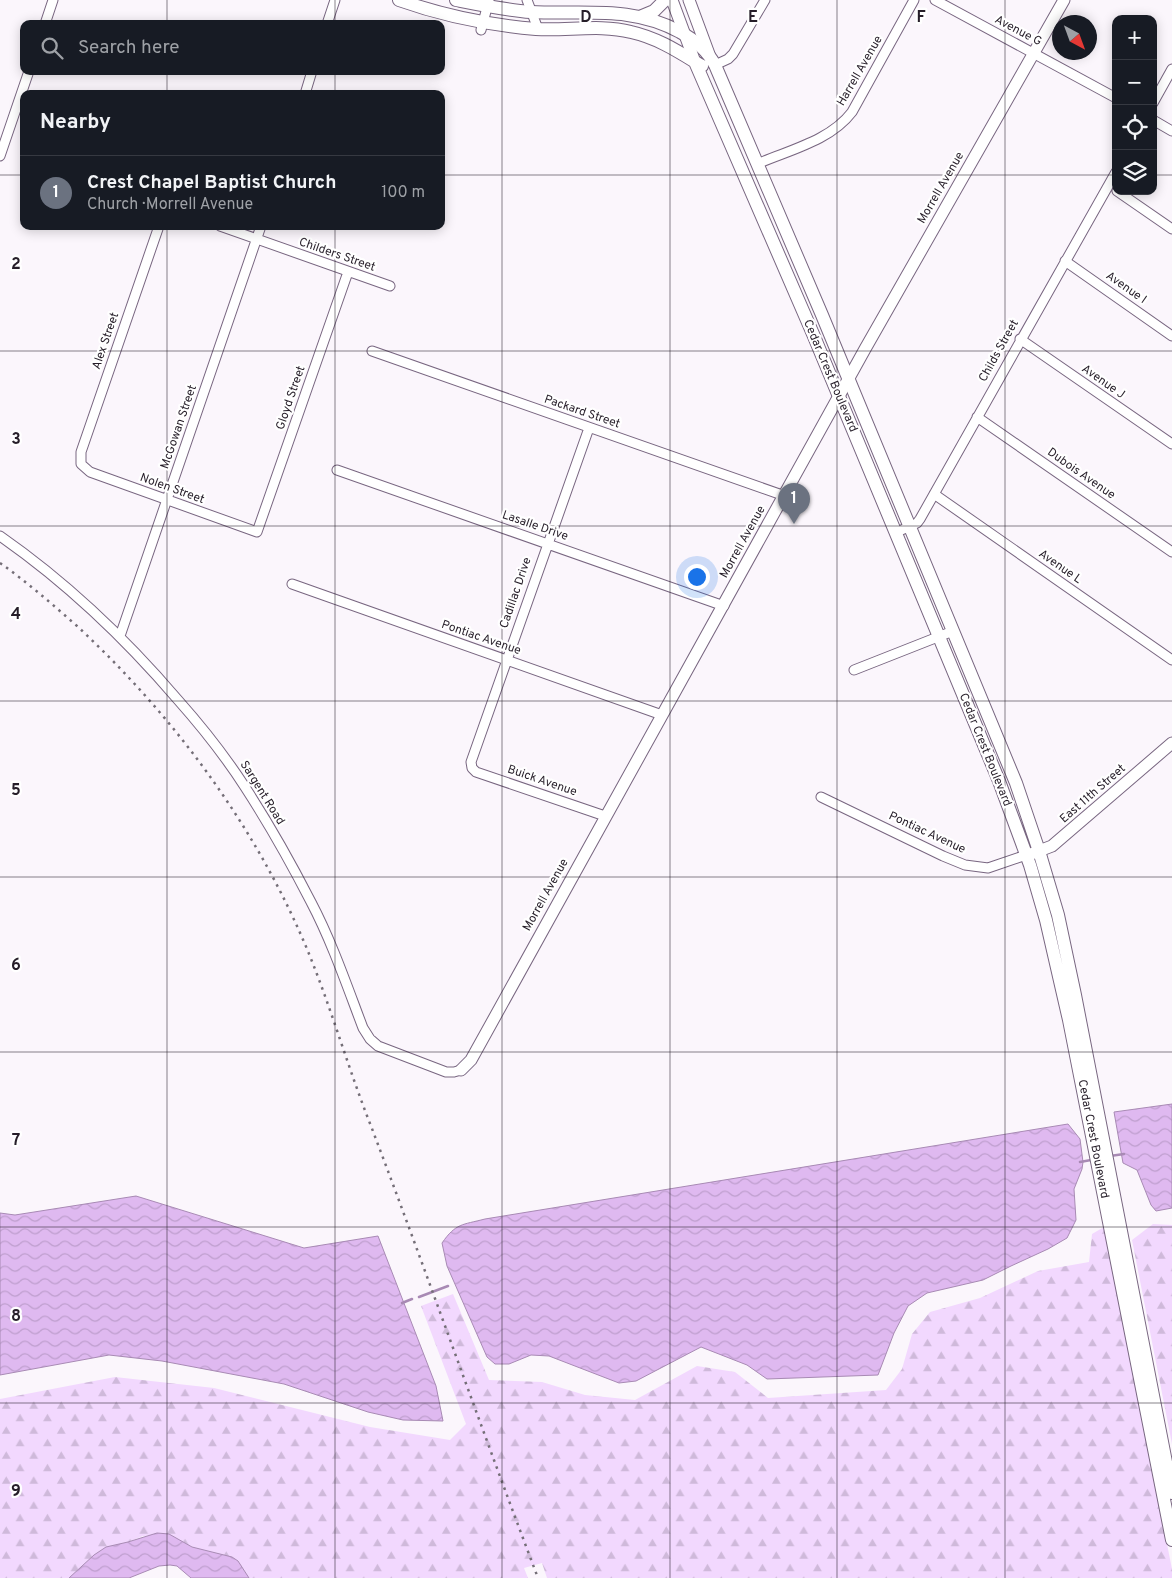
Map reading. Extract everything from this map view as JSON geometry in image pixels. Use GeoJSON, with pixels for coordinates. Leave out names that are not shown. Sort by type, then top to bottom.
{"type":"FeatureCollection","features":[{"type":"Feature","properties":{"kind":"main road"},"geometry":{"type":"LineString","coordinates":[[399,0],[482,26],[628,31],[666,44],[702,66],[709,68],[712,60],[685,34],[642,16],[456,0]]}},
{"type":"Feature","properties":{"kind":"main road"},"geometry":{"type":"LineString","coordinates":[[642,16],[654,11],[665,0]]}},
{"type":"Feature","properties":{"kind":"main road","name":"Cedar Crest Boulevard"},"geometry":{"type":"LineString","coordinates":[[712,60],[953,630],[1016,782],[1040,851],[1058,915],[1074,1019],[1172,1540]]}},
{"type":"Feature","properties":{"kind":"main road","name":"Cedar Crest Boulevard"},"geometry":{"type":"LineString","coordinates":[[695,62],[809,326],[999,781],[1026,855],[1074,1019],[1172,1493]]}},
{"type":"Feature","properties":{"kind":"main road"},"geometry":{"type":"LineString","coordinates":[[742,170],[757,164]]}},
{"type":"Feature","properties":{"kind":"street"},"geometry":{"type":"LineString","coordinates":[[45,20],[52,0]]}},
{"type":"Feature","properties":{"kind":"street"},"geometry":{"type":"LineString","coordinates":[[328,20],[335,0]]}},
{"type":"Feature","properties":{"kind":"street","name":"Cedar Crest Boulevard"},"geometry":{"type":"LineString","coordinates":[[672,0],[695,62]]}},
{"type":"Feature","properties":{"kind":"street","name":"Cedar Crest Boulevard"},"geometry":{"type":"LineString","coordinates":[[689,0],[712,60]]}},
{"type":"Feature","properties":{"kind":"street"},"geometry":{"type":"LineString","coordinates":[[712,60],[728,59],[733,54],[765,0]]}},
{"type":"Feature","properties":{"kind":"street","name":"Harrell Avenue"},"geometry":{"type":"LineString","coordinates":[[757,164],[828,134],[844,122],[852,112],[914,0]]}},
{"type":"Feature","properties":{"kind":"street","name":"Avenue G"},"geometry":{"type":"LineString","coordinates":[[935,0],[1112,96]]}},
{"type":"Feature","properties":{"kind":"street","name":"Morrell Avenue"},"geometry":{"type":"LineString","coordinates":[[461,1070],[471,1060],[848,380],[1064,0]]}},
{"type":"Feature","properties":{"kind":"street"},"geometry":{"type":"LineString","coordinates":[[482,26],[488,3]]}},
{"type":"Feature","properties":{"kind":"street"},"geometry":{"type":"LineString","coordinates":[[530,6],[538,29]]}},
{"type":"Feature","properties":{"kind":"street"},"geometry":{"type":"LineString","coordinates":[[1157,96],[1172,69]]}},
{"type":"Feature","properties":{"kind":"street"},"geometry":{"type":"LineString","coordinates":[[22,90],[27,75]]}},
{"type":"Feature","properties":{"kind":"street"},"geometry":{"type":"LineString","coordinates":[[305,90],[311,75]]}},
{"type":"Feature","properties":{"kind":"street"},"geometry":{"type":"LineString","coordinates":[[0,156],[20,95]]}},
{"type":"Feature","properties":{"kind":"street"},"geometry":{"type":"LineString","coordinates":[[1157,122],[1172,131]]}},
{"type":"Feature","properties":{"kind":"street","name":"Childs Street"},"geometry":{"type":"LineString","coordinates":[[895,533],[910,527],[920,519],[1065,261],[1112,192]]}},
{"type":"Feature","properties":{"kind":"street"},"geometry":{"type":"LineString","coordinates":[[1123,195],[1172,229]]}},
{"type":"Feature","properties":{"kind":"street","name":"Alex Street"},"geometry":{"type":"LineString","coordinates":[[81,464],[81,452],[158,230]]}},
{"type":"Feature","properties":{"kind":"street","name":"Childers Street"},"geometry":{"type":"LineString","coordinates":[[231,230],[390,286]]}},
{"type":"Feature","properties":{"kind":"street","name":"McGowan Street"},"geometry":{"type":"LineString","coordinates":[[120,636],[260,230]]}},
{"type":"Feature","properties":{"kind":"street","name":"Avenue I"},"geometry":{"type":"LineString","coordinates":[[1065,261],[1172,336]]}},
{"type":"Feature","properties":{"kind":"street","name":"Gloyd Street"},"geometry":{"type":"LineString","coordinates":[[258,532],[348,272]]}},
{"type":"Feature","properties":{"kind":"street","name":"Avenue J"},"geometry":{"type":"LineString","coordinates":[[1020,339],[1172,444]]}},
{"type":"Feature","properties":{"kind":"street","name":"Packard Street"},"geometry":{"type":"LineString","coordinates":[[372,351],[785,496]]}},
{"type":"Feature","properties":{"kind":"street","name":"Dubois Avenue"},"geometry":{"type":"LineString","coordinates":[[977,417],[1172,552]]}},
{"type":"Feature","properties":{"kind":"street","name":"Cadillac Drive"},"geometry":{"type":"LineString","coordinates":[[472,768],[471,762],[588,428]]}},
{"type":"Feature","properties":{"kind":"street","name":"Nolen Street"},"geometry":{"type":"LineString","coordinates":[[81,464],[90,472],[258,532]]}},
{"type":"Feature","properties":{"kind":"street","name":"Lasalle Drive"},"geometry":{"type":"LineString","coordinates":[[337,470],[724,606]]}},
{"type":"Feature","properties":{"kind":"street","name":"Avenue L"},"geometry":{"type":"LineString","coordinates":[[934,494],[1172,660]]}},
{"type":"Feature","properties":{"kind":"street","name":"Sargent Road"},"geometry":{"type":"LineString","coordinates":[[0,536],[40,565],[120,636],[191,715],[244,786],[276,838],[312,904],[332,947],[363,1028],[370,1039],[388,1050],[446,1072],[461,1070]]}},
{"type":"Feature","properties":{"kind":"street","name":"Pontiac Avenue"},"geometry":{"type":"LineString","coordinates":[[292,584],[662,715]]}},
{"type":"Feature","properties":{"kind":"street"},"geometry":{"type":"LineString","coordinates":[[854,670],[953,630]]}},
{"type":"Feature","properties":{"kind":"street","name":"East 11th Street"},"geometry":{"type":"LineString","coordinates":[[1026,855],[1052,846],[1172,743]]}},
{"type":"Feature","properties":{"kind":"street","name":"Buick Avenue"},"geometry":{"type":"LineString","coordinates":[[472,768],[476,772],[605,816]]}},
{"type":"Feature","properties":{"kind":"street","name":"Pontiac Avenue"},"geometry":{"type":"LineString","coordinates":[[821,797],[965,865],[988,868],[1026,855]]}},
{"type":"Feature","properties":{"kind":"green space"},"geometry":{"type":"Polygon","coordinates":[[[1153,1224],[1172,1225],[1172,1444],[1132,1240],[1153,1224]]]}},
{"type":"Feature","properties":{"kind":"green space"},"geometry":{"type":"Polygon","coordinates":[[[1104,1227],[1172,1569],[1172,1578],[547,1578],[542,1563],[524,1568],[528,1578],[249,1578],[238,1561],[232,1557],[192,1547],[169,1534],[143,1536],[106,1547],[94,1555],[69,1578],[0,1578],[0,1399],[115,1377],[214,1388],[370,1427],[450,1440],[466,1424],[421,1306],[453,1294],[489,1380],[542,1382],[585,1395],[635,1400],[697,1366],[735,1372],[768,1398],[886,1390],[902,1369],[912,1334],[930,1312],[980,1298],[1038,1271],[1089,1262],[1092,1234],[1104,1227]]]}},
{"type":"Feature","properties":{"kind":"water"},"geometry":{"type":"Polygon","coordinates":[[[1172,1104],[1172,1208],[1156,1211],[1151,1205],[1137,1170],[1123,1163],[1114,1112],[1172,1104]]]}},
{"type":"Feature","properties":{"kind":"water"},"geometry":{"type":"Polygon","coordinates":[[[1068,1124],[1080,1139],[1083,1162],[1074,1189],[1076,1220],[1067,1238],[983,1280],[927,1293],[908,1306],[894,1333],[878,1375],[767,1379],[747,1365],[701,1347],[636,1381],[619,1383],[549,1356],[531,1355],[509,1364],[495,1364],[487,1357],[447,1266],[442,1243],[456,1228],[485,1219],[1068,1124]]]}},
{"type":"Feature","properties":{"kind":"water"},"geometry":{"type":"Polygon","coordinates":[[[136,1196],[304,1248],[378,1236],[436,1386],[443,1421],[403,1420],[368,1412],[284,1384],[162,1361],[109,1355],[0,1375],[0,1213],[15,1215],[136,1196]]]}},
{"type":"Feature","properties":{"kind":"water"},"geometry":{"type":"Polygon","coordinates":[[[157,1533],[169,1534],[192,1547],[232,1557],[238,1561],[249,1578],[191,1578],[177,1566],[170,1565],[159,1566],[129,1578],[69,1578],[94,1555],[106,1547],[157,1533]]]}},
{"type":"Feature","properties":{"kind":"waterway"},"geometry":{"type":"LineString","coordinates":[[1110,1156],[1124,1154]]}},
{"type":"Feature","properties":{"kind":"waterway"},"geometry":{"type":"LineString","coordinates":[[1080,1162],[1091,1160]]}},
{"type":"Feature","properties":{"kind":"waterway"},"geometry":{"type":"LineString","coordinates":[[419,1297],[448,1286]]}},
{"type":"Feature","properties":{"kind":"waterway"},"geometry":{"type":"LineString","coordinates":[[402,1303],[412,1299]]}},
{"type":"Feature","properties":{"kind":"railway"},"geometry":{"type":"LineString","coordinates":[[0,563],[30,585],[77,626],[147,697],[209,776],[263,860],[286,904],[316,971],[363,1104],[538,1578]]}},
{"type":"Feature","properties":{"kind":"place","name":"Crest Chapel Baptist Church"},"geometry":{"type":"Point","coordinates":[794,524]}}]}
